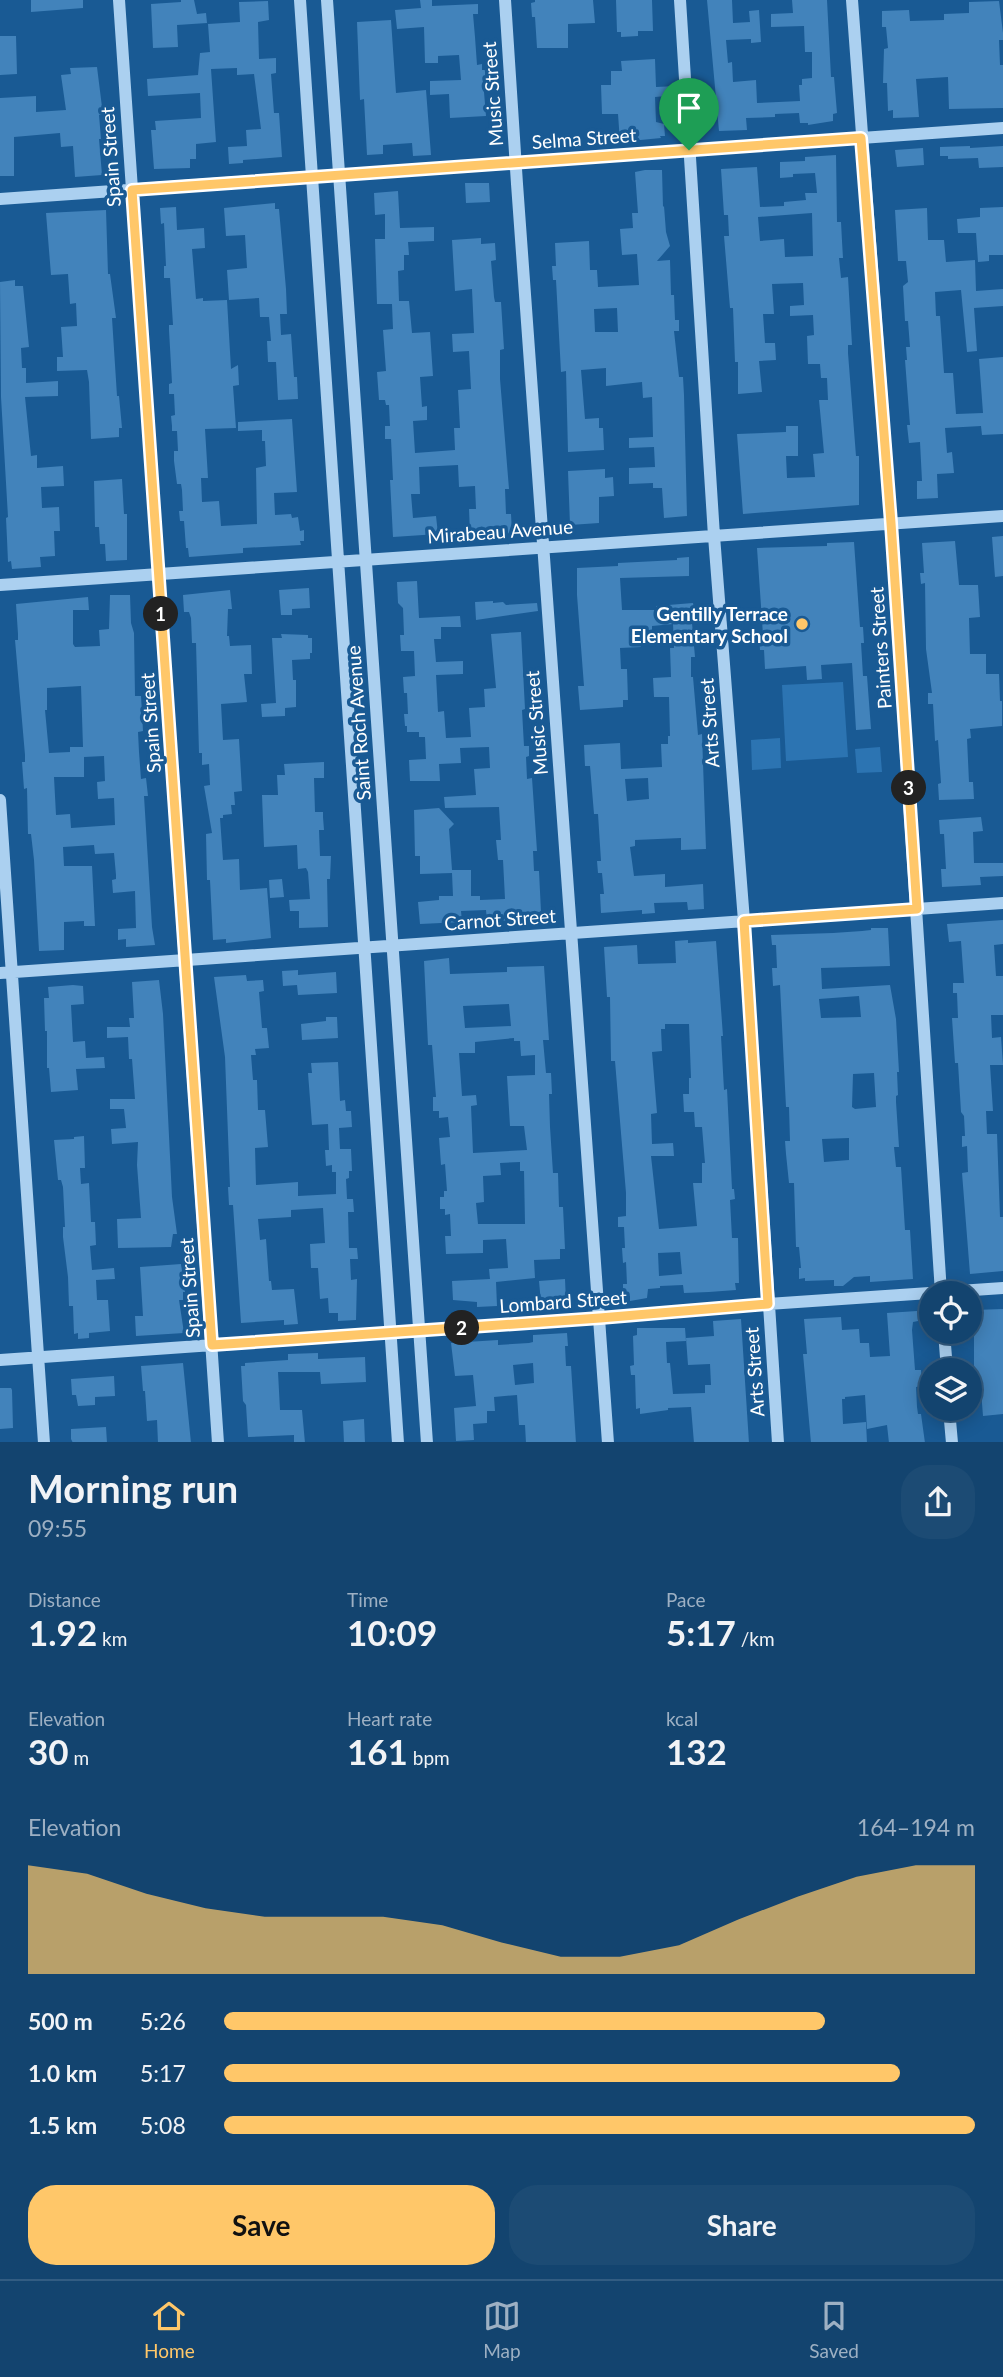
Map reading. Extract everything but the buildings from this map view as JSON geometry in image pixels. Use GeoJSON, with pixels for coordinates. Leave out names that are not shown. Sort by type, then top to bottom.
{"type":"FeatureCollection","features":[{"type":"Feature","properties":{"kind":"street","name":"Spain Street"},"geometry":{"type":"LineString","coordinates":[[118,0],[218,1442]]}},
{"type":"Feature","properties":{"kind":"street","name":"Saint Roch Avenue"},"geometry":{"type":"LineString","coordinates":[[300,0],[398,1442]]}},
{"type":"Feature","properties":{"kind":"street","name":"Saint Roch Avenue"},"geometry":{"type":"LineString","coordinates":[[327,0],[427,1442]]}},
{"type":"Feature","properties":{"kind":"street","name":"Music Street"},"geometry":{"type":"LineString","coordinates":[[505,0],[608,1442]]}},
{"type":"Feature","properties":{"kind":"street","name":"Arts Street"},"geometry":{"type":"LineString","coordinates":[[680,0],[714,536],[744,921],[778,1442]]}},
{"type":"Feature","properties":{"kind":"street","name":"Painters Street"},"geometry":{"type":"LineString","coordinates":[[852,0],[891,523],[940,1281]]}},
{"type":"Feature","properties":{"kind":"street","name":"Selma Street"},"geometry":{"type":"LineString","coordinates":[[0,199],[1003,128]]}},
{"type":"Feature","properties":{"kind":"street","name":"Mirabeau Avenue"},"geometry":{"type":"LineString","coordinates":[[0,584],[1003,516]]}},
{"type":"Feature","properties":{"kind":"street"},"geometry":{"type":"LineString","coordinates":[[0,800],[6,972],[44,1442]]}},
{"type":"Feature","properties":{"kind":"street","name":"Carnot Street"},"geometry":{"type":"LineString","coordinates":[[6,972],[1003,903]]}},
{"type":"Feature","properties":{"kind":"street","name":"Lombard Street"},"geometry":{"type":"LineString","coordinates":[[982,1289],[1003,1288]]}},
{"type":"Feature","properties":{"kind":"street","name":"Lombard Street"},"geometry":{"type":"LineString","coordinates":[[0,1360],[919,1294]]}},
{"type":"Feature","properties":{"kind":"street"},"geometry":{"type":"LineString","coordinates":[[950,1421],[951,1442]]}},
{"type":"Feature","properties":{"kind":"shaded area"},"geometry":{"type":"Polygon","coordinates":[[[843,682],[848,757],[786,761],[782,685],[843,682]]]}},
{"type":"Feature","properties":{"kind":"shaded area"},"geometry":{"type":"Polygon","coordinates":[[[780,738],[781,768],[752,770],[751,740],[780,738]]]}},
{"type":"Feature","properties":{"kind":"shaded area"},"geometry":{"type":"Polygon","coordinates":[[[880,747],[882,772],[857,773],[855,749],[880,747]]]}},
{"type":"Feature","properties":{"kind":"place","name":"Gentilly Terrace Elementary School"},"geometry":{"type":"Point","coordinates":[802,624]}},
{"type":"Feature","properties":{"kind":"route"},"geometry":{"type":"LineString","coordinates":[[861,138],[891,523],[917,909],[744,921],[768,1304],[212,1345],[132,190],[689,150],[861,138]]}}]}
